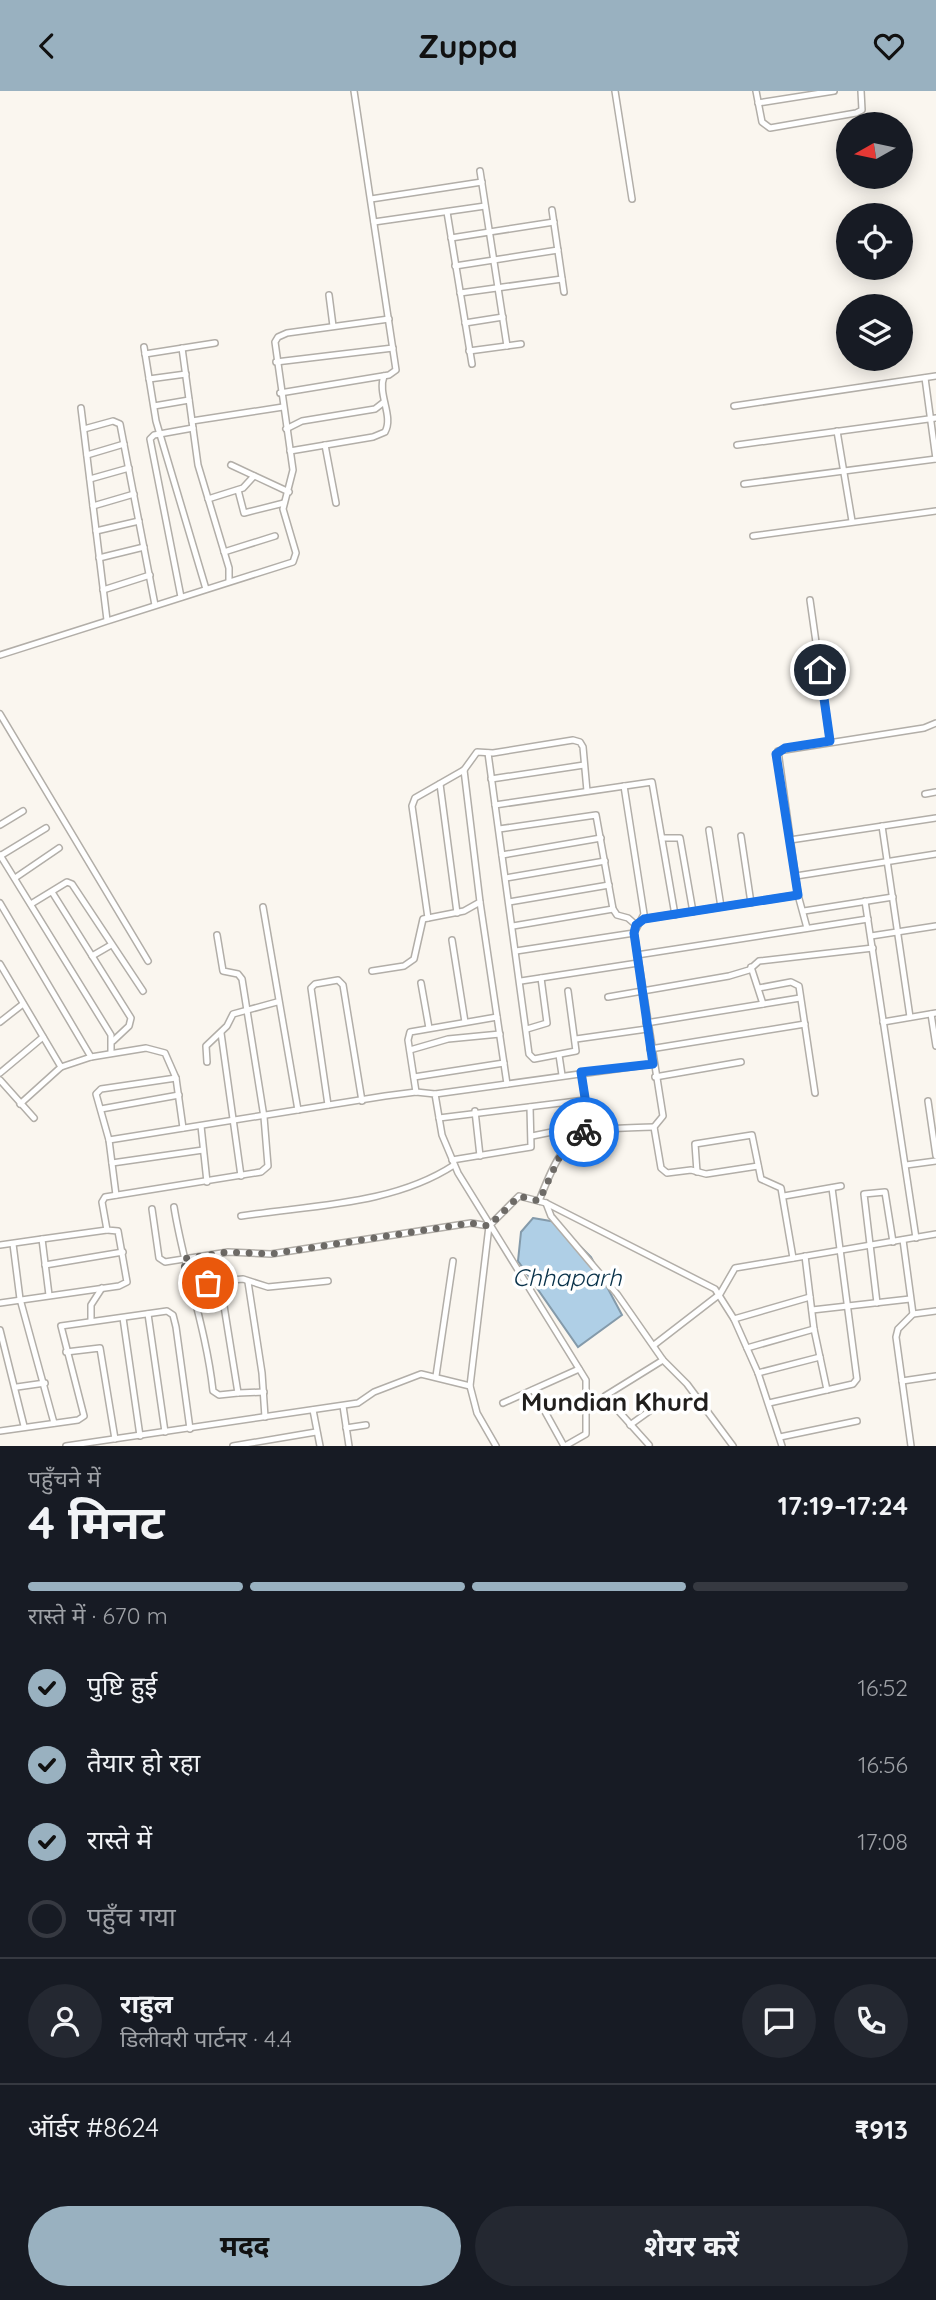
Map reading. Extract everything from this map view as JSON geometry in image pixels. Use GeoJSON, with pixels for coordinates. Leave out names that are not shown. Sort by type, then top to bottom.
{"type":"FeatureCollection","features":[{"type":"Feature","properties":{"kind":"street"},"geometry":{"type":"LineString","coordinates":[[280,393],[384,376],[396,370],[354,91]]}},
{"type":"Feature","properties":{"kind":"street"},"geometry":{"type":"LineString","coordinates":[[615,91],[632,199]]}},
{"type":"Feature","properties":{"kind":"street"},"geometry":{"type":"LineString","coordinates":[[756,91],[762,122],[770,128],[856,113],[862,110],[861,91]]}},
{"type":"Feature","properties":{"kind":"street"},"geometry":{"type":"LineString","coordinates":[[758,103],[834,91]]}},
{"type":"Feature","properties":{"kind":"street"},"geometry":{"type":"LineString","coordinates":[[480,171],[507,346]]}},
{"type":"Feature","properties":{"kind":"street"},"geometry":{"type":"LineString","coordinates":[[371,199],[482,183]]}},
{"type":"Feature","properties":{"kind":"street"},"geometry":{"type":"LineString","coordinates":[[374,222],[485,206]]}},
{"type":"Feature","properties":{"kind":"street"},"geometry":{"type":"LineString","coordinates":[[552,210],[564,292]]}},
{"type":"Feature","properties":{"kind":"street"},"geometry":{"type":"LineString","coordinates":[[447,212],[471,364]]}},
{"type":"Feature","properties":{"kind":"street"},"geometry":{"type":"LineString","coordinates":[[451,238],[554,222]]}},
{"type":"Feature","properties":{"kind":"street"},"geometry":{"type":"LineString","coordinates":[[455,266],[558,250]]}},
{"type":"Feature","properties":{"kind":"street"},"geometry":{"type":"LineString","coordinates":[[460,293],[562,279]]}},
{"type":"Feature","properties":{"kind":"street"},"geometry":{"type":"LineString","coordinates":[[329,295],[334,326]]}},
{"type":"Feature","properties":{"kind":"street"},"geometry":{"type":"LineString","coordinates":[[465,323],[503,317]]}},
{"type":"Feature","properties":{"kind":"street"},"geometry":{"type":"LineString","coordinates":[[0,655],[293,562],[296,554],[284,515],[284,503],[294,478],[280,393],[275,342],[282,334],[389,319]]}},
{"type":"Feature","properties":{"kind":"street"},"geometry":{"type":"LineString","coordinates":[[206,589],[160,434],[145,351],[215,343]]}},
{"type":"Feature","properties":{"kind":"street"},"geometry":{"type":"LineString","coordinates":[[469,351],[521,344]]}},
{"type":"Feature","properties":{"kind":"street"},"geometry":{"type":"LineString","coordinates":[[182,348],[198,465],[224,552],[229,582]]}},
{"type":"Feature","properties":{"kind":"street"},"geometry":{"type":"LineString","coordinates":[[276,362],[393,348]]}},
{"type":"Feature","properties":{"kind":"street"},"geometry":{"type":"LineString","coordinates":[[149,379],[186,374]]}},
{"type":"Feature","properties":{"kind":"street"},"geometry":{"type":"LineString","coordinates":[[290,451],[385,432],[388,423],[381,386],[384,376]]}},
{"type":"Feature","properties":{"kind":"street"},"geometry":{"type":"LineString","coordinates":[[734,406],[936,376]]}},
{"type":"Feature","properties":{"kind":"street"},"geometry":{"type":"LineString","coordinates":[[744,484],[936,459],[933,418],[925,378]]}},
{"type":"Feature","properties":{"kind":"street"},"geometry":{"type":"LineString","coordinates":[[154,406],[189,400]]}},
{"type":"Feature","properties":{"kind":"street"},"geometry":{"type":"LineString","coordinates":[[286,429],[302,421],[376,409],[384,402]]}},
{"type":"Feature","properties":{"kind":"street"},"geometry":{"type":"LineString","coordinates":[[181,597],[151,437],[193,425],[283,407]]}},
{"type":"Feature","properties":{"kind":"street"},"geometry":{"type":"LineString","coordinates":[[81,408],[107,620]]}},
{"type":"Feature","properties":{"kind":"street"},"geometry":{"type":"LineString","coordinates":[[737,445],[933,418]]}},
{"type":"Feature","properties":{"kind":"street"},"geometry":{"type":"LineString","coordinates":[[84,429],[116,421],[124,444],[155,605]]}},
{"type":"Feature","properties":{"kind":"street"},"geometry":{"type":"LineString","coordinates":[[837,431],[852,521]]}},
{"type":"Feature","properties":{"kind":"street"},"geometry":{"type":"LineString","coordinates":[[87,455],[124,444]]}},
{"type":"Feature","properties":{"kind":"street"},"geometry":{"type":"LineString","coordinates":[[325,445],[336,503]]}},
{"type":"Feature","properties":{"kind":"street"},"geometry":{"type":"LineString","coordinates":[[231,465],[289,492]]}},
{"type":"Feature","properties":{"kind":"street"},"geometry":{"type":"LineString","coordinates":[[90,479],[129,468]]}},
{"type":"Feature","properties":{"kind":"street"},"geometry":{"type":"LineString","coordinates":[[208,499],[238,490],[254,476]]}},
{"type":"Feature","properties":{"kind":"street"},"geometry":{"type":"LineString","coordinates":[[238,490],[244,513],[284,503]]}},
{"type":"Feature","properties":{"kind":"street"},"geometry":{"type":"LineString","coordinates":[[93,506],[134,494]]}},
{"type":"Feature","properties":{"kind":"street"},"geometry":{"type":"LineString","coordinates":[[753,536],[936,510]]}},
{"type":"Feature","properties":{"kind":"street"},"geometry":{"type":"LineString","coordinates":[[96,531],[139,521]]}},
{"type":"Feature","properties":{"kind":"street"},"geometry":{"type":"LineString","coordinates":[[224,552],[275,536]]}},
{"type":"Feature","properties":{"kind":"street"},"geometry":{"type":"LineString","coordinates":[[99,558],[144,547]]}},
{"type":"Feature","properties":{"kind":"street"},"geometry":{"type":"LineString","coordinates":[[103,590],[150,576]]}},
{"type":"Feature","properties":{"kind":"street"},"geometry":{"type":"LineString","coordinates":[[810,600],[830,741]]}},
{"type":"Feature","properties":{"kind":"street"},"geometry":{"type":"LineString","coordinates":[[0,714],[148,961]]}},
{"type":"Feature","properties":{"kind":"street"},"geometry":{"type":"LineString","coordinates":[[807,928],[798,895],[778,751],[924,728],[936,723]]}},
{"type":"Feature","properties":{"kind":"street"},"geometry":{"type":"LineString","coordinates":[[428,918],[412,806],[415,798],[464,770],[477,752],[488,753],[577,741],[583,747],[587,791]]}},
{"type":"Feature","properties":{"kind":"street"},"geometry":{"type":"LineString","coordinates":[[488,753],[530,1057],[576,1051],[568,991]]}},
{"type":"Feature","properties":{"kind":"street"},"geometry":{"type":"LineString","coordinates":[[491,779],[584,765]]}},
{"type":"Feature","properties":{"kind":"street"},"geometry":{"type":"LineString","coordinates":[[464,770],[507,1084]]}},
{"type":"Feature","properties":{"kind":"street"},"geometry":{"type":"LineString","coordinates":[[495,805],[653,784],[675,915]]}},
{"type":"Feature","properties":{"kind":"street"},"geometry":{"type":"LineString","coordinates":[[440,785],[457,912]]}},
{"type":"Feature","properties":{"kind":"street"},"geometry":{"type":"LineString","coordinates":[[624,786],[644,919]]}},
{"type":"Feature","properties":{"kind":"street"},"geometry":{"type":"LineString","coordinates":[[925,793],[936,792]]}},
{"type":"Feature","properties":{"kind":"street"},"geometry":{"type":"LineString","coordinates":[[0,825],[23,811]]}},
{"type":"Feature","properties":{"kind":"street"},"geometry":{"type":"LineString","coordinates":[[499,829],[594,814],[601,838],[613,909],[617,915],[628,918],[636,925]]}},
{"type":"Feature","properties":{"kind":"street"},"geometry":{"type":"LineString","coordinates":[[790,840],[936,818]]}},
{"type":"Feature","properties":{"kind":"street"},"geometry":{"type":"LineString","coordinates":[[882,826],[910,1017]]}},
{"type":"Feature","properties":{"kind":"street"},"geometry":{"type":"LineString","coordinates":[[46,828],[0,856],[113,1041]]}},
{"type":"Feature","properties":{"kind":"street"},"geometry":{"type":"LineString","coordinates":[[709,830],[721,907]]}},
{"type":"Feature","properties":{"kind":"street"},"geometry":{"type":"LineString","coordinates":[[741,837],[751,903]]}},
{"type":"Feature","properties":{"kind":"street"},"geometry":{"type":"LineString","coordinates":[[502,855],[601,838]]}},
{"type":"Feature","properties":{"kind":"street"},"geometry":{"type":"LineString","coordinates":[[662,838],[680,838],[693,912]]}},
{"type":"Feature","properties":{"kind":"street"},"geometry":{"type":"LineString","coordinates":[[15,878],[59,848]]}},
{"type":"Feature","properties":{"kind":"street"},"geometry":{"type":"LineString","coordinates":[[796,876],[936,854]]}},
{"type":"Feature","properties":{"kind":"street"},"geometry":{"type":"LineString","coordinates":[[506,878],[605,861]]}},
{"type":"Feature","properties":{"kind":"street"},"geometry":{"type":"LineString","coordinates":[[31,904],[67,883],[72,884],[143,991]]}},
{"type":"Feature","properties":{"kind":"street"},"geometry":{"type":"LineString","coordinates":[[509,902],[609,885]]}},
{"type":"Feature","properties":{"kind":"street"},"geometry":{"type":"LineString","coordinates":[[52,892],[131,1018],[130,1026],[113,1041],[111,1053]]}},
{"type":"Feature","properties":{"kind":"street"},"geometry":{"type":"LineString","coordinates":[[539,1201],[552,1168],[567,1144],[590,1130],[654,1127],[663,1116],[650,1049],[634,933],[636,925],[644,919],[798,895]]}},
{"type":"Feature","properties":{"kind":"street"},"geometry":{"type":"LineString","coordinates":[[804,911],[893,897]]}},
{"type":"Feature","properties":{"kind":"street"},"geometry":{"type":"LineString","coordinates":[[865,901],[916,1238]]}},
{"type":"Feature","properties":{"kind":"street"},"geometry":{"type":"LineString","coordinates":[[372,971],[404,965],[414,959],[420,922],[457,912],[480,902]]}},
{"type":"Feature","properties":{"kind":"street"},"geometry":{"type":"LineString","coordinates":[[0,903],[91,1057]]}},
{"type":"Feature","properties":{"kind":"street"},"geometry":{"type":"LineString","coordinates":[[263,907],[277,1002],[298,1110]]}},
{"type":"Feature","properties":{"kind":"street"},"geometry":{"type":"LineString","coordinates":[[513,926],[613,909]]}},
{"type":"Feature","properties":{"kind":"street"},"geometry":{"type":"LineString","coordinates":[[637,955],[868,919]]}},
{"type":"Feature","properties":{"kind":"street"},"geometry":{"type":"LineString","coordinates":[[871,936],[936,926]]}},
{"type":"Feature","properties":{"kind":"street"},"geometry":{"type":"LineString","coordinates":[[516,951],[634,933]]}},
{"type":"Feature","properties":{"kind":"street"},"geometry":{"type":"LineString","coordinates":[[107,1230],[103,1199],[261,1172],[268,1166],[264,1117],[240,976],[223,971],[217,935]]}},
{"type":"Feature","properties":{"kind":"street"},"geometry":{"type":"LineString","coordinates":[[452,940],[465,1022]]}},
{"type":"Feature","properties":{"kind":"street"},"geometry":{"type":"LineString","coordinates":[[92,956],[111,945]]}},
{"type":"Feature","properties":{"kind":"street"},"geometry":{"type":"LineString","coordinates":[[608,996],[729,976],[751,967],[754,963],[873,948]]}},
{"type":"Feature","properties":{"kind":"street"},"geometry":{"type":"LineString","coordinates":[[521,981],[638,963]]}},
{"type":"Feature","properties":{"kind":"street"},"geometry":{"type":"LineString","coordinates":[[0,964],[2,972],[61,1067]]}},
{"type":"Feature","properties":{"kind":"street"},"geometry":{"type":"LineString","coordinates":[[751,967],[763,1004]]}},
{"type":"Feature","properties":{"kind":"street"},"geometry":{"type":"LineString","coordinates":[[527,1029],[547,1023],[541,978]]}},
{"type":"Feature","properties":{"kind":"street"},"geometry":{"type":"LineString","coordinates":[[328,1105],[311,988],[315,984],[338,980],[344,985],[362,1101]]}},
{"type":"Feature","properties":{"kind":"street"},"geometry":{"type":"LineString","coordinates":[[421,983],[429,1028]]}},
{"type":"Feature","properties":{"kind":"street"},"geometry":{"type":"LineString","coordinates":[[759,988],[796,983],[815,1093]]}},
{"type":"Feature","properties":{"kind":"street"},"geometry":{"type":"LineString","coordinates":[[576,1039],[800,998]]}},
{"type":"Feature","properties":{"kind":"street"},"geometry":{"type":"LineString","coordinates":[[207,1062],[206,1046],[221,1033],[233,1014],[247,1008],[277,1002]]}},
{"type":"Feature","properties":{"kind":"street"},"geometry":{"type":"LineString","coordinates":[[0,1022],[23,1004]]}},
{"type":"Feature","properties":{"kind":"street"},"geometry":{"type":"LineString","coordinates":[[883,1022],[933,1014],[936,1046]]}},
{"type":"Feature","properties":{"kind":"street"},"geometry":{"type":"LineString","coordinates":[[416,1092],[408,1040],[410,1032],[497,1017]]}},
{"type":"Feature","properties":{"kind":"street"},"geometry":{"type":"LineString","coordinates":[[650,1049],[805,1024]]}},
{"type":"Feature","properties":{"kind":"street"},"geometry":{"type":"LineString","coordinates":[[221,1033],[240,1175]]}},
{"type":"Feature","properties":{"kind":"street"},"geometry":{"type":"LineString","coordinates":[[410,1050],[447,1039],[500,1034]]}},
{"type":"Feature","properties":{"kind":"street"},"geometry":{"type":"LineString","coordinates":[[0,1073],[43,1037]]}},
{"type":"Feature","properties":{"kind":"street"},"geometry":{"type":"LineString","coordinates":[[20,1104],[61,1067],[91,1057],[156,1048],[165,1053],[176,1077],[183,1128]]}},
{"type":"Feature","properties":{"kind":"street"},"geometry":{"type":"LineString","coordinates":[[559,1055],[562,1075]]}},
{"type":"Feature","properties":{"kind":"street"},"geometry":{"type":"LineString","coordinates":[[655,1077],[741,1062]]}},
{"type":"Feature","properties":{"kind":"street"},"geometry":{"type":"LineString","coordinates":[[414,1077],[504,1063]]}},
{"type":"Feature","properties":{"kind":"street"},"geometry":{"type":"LineString","coordinates":[[109,1140],[416,1092],[435,1094],[653,1064]]}},
{"type":"Feature","properties":{"kind":"street"},"geometry":{"type":"LineString","coordinates":[[581,1072],[590,1130]]}},
{"type":"Feature","properties":{"kind":"street"},"geometry":{"type":"LineString","coordinates":[[116,1195],[109,1140],[96,1094],[101,1089],[176,1077]]}},
{"type":"Feature","properties":{"kind":"street"},"geometry":{"type":"LineString","coordinates":[[0,1080],[34,1118]]}},
{"type":"Feature","properties":{"kind":"street"},"geometry":{"type":"LineString","coordinates":[[435,1094],[439,1118],[453,1163],[489,1226],[509,1252],[587,1386],[584,1404],[587,1428],[581,1438],[553,1446]]}},
{"type":"Feature","properties":{"kind":"street"},"geometry":{"type":"LineString","coordinates":[[101,1109],[179,1095]]}},
{"type":"Feature","properties":{"kind":"street"},"geometry":{"type":"LineString","coordinates":[[439,1118],[475,1111],[585,1100]]}},
{"type":"Feature","properties":{"kind":"street"},"geometry":{"type":"LineString","coordinates":[[906,1165],[936,1159],[928,1101]]}},
{"type":"Feature","properties":{"kind":"street"},"geometry":{"type":"LineString","coordinates":[[240,1216],[391,1193],[424,1184],[453,1163],[527,1149],[532,1143],[530,1107]]}},
{"type":"Feature","properties":{"kind":"street"},"geometry":{"type":"LineString","coordinates":[[475,1111],[480,1156]]}},
{"type":"Feature","properties":{"kind":"street"},"geometry":{"type":"LineString","coordinates":[[201,1126],[207,1182]]}},
{"type":"Feature","properties":{"kind":"street"},"geometry":{"type":"LineString","coordinates":[[654,1127],[663,1172],[697,1172],[758,1166]]}},
{"type":"Feature","properties":{"kind":"street"},"geometry":{"type":"LineString","coordinates":[[532,1136],[557,1131],[567,1144]]}},
{"type":"Feature","properties":{"kind":"street"},"geometry":{"type":"LineString","coordinates":[[697,1172],[695,1144],[748,1134],[754,1139],[761,1179],[781,1188],[784,1196],[793,1258]]}},
{"type":"Feature","properties":{"kind":"street"},"geometry":{"type":"LineString","coordinates":[[112,1163],[203,1150]]}},
{"type":"Feature","properties":{"kind":"street"},"geometry":{"type":"LineString","coordinates":[[784,1196],[841,1186]]}},
{"type":"Feature","properties":{"kind":"street"},"geometry":{"type":"LineString","coordinates":[[769,1403],[853,1384],[857,1379],[832,1188]]}},
{"type":"Feature","properties":{"kind":"street"},"geometry":{"type":"LineString","coordinates":[[877,1303],[863,1196],[880,1191],[886,1195],[893,1242]]}},
{"type":"Feature","properties":{"kind":"street"},"geometry":{"type":"LineString","coordinates":[[496,1446],[474,1407],[470,1386],[489,1226],[519,1196],[546,1203],[711,1286],[720,1294],[758,1373],[782,1446]]}},
{"type":"Feature","properties":{"kind":"street"},"geometry":{"type":"LineString","coordinates":[[546,1203],[551,1216],[617,1294],[663,1360],[687,1384],[733,1446]]}},
{"type":"Feature","properties":{"kind":"street"},"geometry":{"type":"LineString","coordinates":[[174,1206],[182,1259],[208,1351],[213,1391],[219,1395],[264,1392]]}},
{"type":"Feature","properties":{"kind":"street"},"geometry":{"type":"LineString","coordinates":[[152,1209],[161,1262],[228,1252],[271,1254],[471,1223],[489,1226]]}},
{"type":"Feature","properties":{"kind":"street"},"geometry":{"type":"LineString","coordinates":[[0,1245],[117,1229],[127,1282],[0,1303]]}},
{"type":"Feature","properties":{"kind":"street"},"geometry":{"type":"LineString","coordinates":[[654,1345],[720,1294],[735,1268],[936,1234]]}},
{"type":"Feature","properties":{"kind":"street"},"geometry":{"type":"LineString","coordinates":[[43,1239],[49,1295]]}},
{"type":"Feature","properties":{"kind":"street"},"geometry":{"type":"LineString","coordinates":[[903,1240],[912,1314]]}},
{"type":"Feature","properties":{"kind":"street"},"geometry":{"type":"LineString","coordinates":[[13,1244],[20,1299],[54,1423]]}},
{"type":"Feature","properties":{"kind":"street"},"geometry":{"type":"LineString","coordinates":[[45,1265],[122,1252]]}},
{"type":"Feature","properties":{"kind":"street"},"geometry":{"type":"LineString","coordinates":[[806,1256],[814,1329],[827,1390]]}},
{"type":"Feature","properties":{"kind":"street"},"geometry":{"type":"LineString","coordinates":[[436,1376],[453,1261]]}},
{"type":"Feature","properties":{"kind":"street"},"geometry":{"type":"LineString","coordinates":[[191,1286],[235,1278],[268,1287],[328,1281]]}},
{"type":"Feature","properties":{"kind":"street"},"geometry":{"type":"LineString","coordinates":[[219,1281],[238,1393]]}},
{"type":"Feature","properties":{"kind":"street"},"geometry":{"type":"LineString","coordinates":[[248,1282],[264,1392],[265,1417]]}},
{"type":"Feature","properties":{"kind":"street"},"geometry":{"type":"LineString","coordinates":[[91,1321],[91,1305],[102,1288]]}},
{"type":"Feature","properties":{"kind":"street"},"geometry":{"type":"LineString","coordinates":[[734,1319],[810,1297]]}},
{"type":"Feature","properties":{"kind":"street"},"geometry":{"type":"LineString","coordinates":[[812,1310],[910,1299]]}},
{"type":"Feature","properties":{"kind":"street"},"geometry":{"type":"LineString","coordinates":[[0,1431],[78,1420],[84,1416],[61,1326],[167,1311],[173,1315],[176,1327],[190,1429]]}},
{"type":"Feature","properties":{"kind":"street"},"geometry":{"type":"LineString","coordinates":[[911,1446],[896,1353],[897,1332],[912,1314],[936,1311]]}},
{"type":"Feature","properties":{"kind":"street"},"geometry":{"type":"LineString","coordinates":[[148,1314],[165,1432]]}},
{"type":"Feature","properties":{"kind":"street"},"geometry":{"type":"LineString","coordinates":[[122,1318],[140,1436]]}},
{"type":"Feature","properties":{"kind":"street"},"geometry":{"type":"LineString","coordinates":[[747,1347],[814,1329]]}},
{"type":"Feature","properties":{"kind":"street"},"geometry":{"type":"LineString","coordinates":[[0,1330],[17,1387],[24,1426]]}},
{"type":"Feature","properties":{"kind":"street"},"geometry":{"type":"LineString","coordinates":[[66,1352],[100,1348],[115,1439]]}},
{"type":"Feature","properties":{"kind":"street"},"geometry":{"type":"LineString","coordinates":[[758,1373],[820,1357]]}},
{"type":"Feature","properties":{"kind":"street"},"geometry":{"type":"LineString","coordinates":[[649,1445],[605,1397],[663,1360]]}},
{"type":"Feature","properties":{"kind":"street"},"geometry":{"type":"LineString","coordinates":[[503,1403],[579,1369]]}},
{"type":"Feature","properties":{"kind":"street"},"geometry":{"type":"LineString","coordinates":[[66,1446],[343,1406],[363,1402],[374,1392],[413,1377],[436,1376],[470,1386]]}},
{"type":"Feature","properties":{"kind":"street"},"geometry":{"type":"LineString","coordinates":[[902,1381],[936,1376]]}},
{"type":"Feature","properties":{"kind":"street"},"geometry":{"type":"LineString","coordinates":[[17,1387],[45,1383]]}},
{"type":"Feature","properties":{"kind":"street"},"geometry":{"type":"LineString","coordinates":[[533,1390],[563,1444]]}},
{"type":"Feature","properties":{"kind":"street"},"geometry":{"type":"LineString","coordinates":[[343,1406],[349,1446]]}},
{"type":"Feature","properties":{"kind":"street"},"geometry":{"type":"LineString","coordinates":[[630,1425],[655,1407]]}},
{"type":"Feature","properties":{"kind":"street"},"geometry":{"type":"LineString","coordinates":[[313,1411],[320,1446]]}},
{"type":"Feature","properties":{"kind":"street"},"geometry":{"type":"LineString","coordinates":[[780,1437],[857,1421]]}},
{"type":"Feature","properties":{"kind":"street"},"geometry":{"type":"LineString","coordinates":[[346,1428],[366,1425]]}},
{"type":"Feature","properties":{"kind":"street"},"geometry":{"type":"LineString","coordinates":[[233,1446],[316,1432]]}},
{"type":"Feature","properties":{"kind":"street"},"geometry":{"type":"LineString","coordinates":[[123,1438],[124,1446]]}},
{"type":"Feature","properties":{"kind":"water","name":"Chhaparh"},"geometry":{"type":"Polygon","coordinates":[[[533,1218],[556,1222],[591,1257],[622,1315],[578,1347],[518,1261],[521,1232],[533,1218]]]}},
{"type":"Feature","properties":{"kind":"way so far"},"geometry":{"type":"LineString","coordinates":[[208,1283],[191,1286],[182,1259],[228,1252],[271,1254],[471,1223],[489,1226],[512,1200],[519,1196],[539,1201],[564,1147],[584,1132]]}},
{"type":"Feature","properties":{"kind":"district","name":"Mundian Khurd"},"geometry":{"type":"Point","coordinates":[615,1401]}},
{"type":"Feature","properties":{"kind":"route"},"geometry":{"type":"LineString","coordinates":[[584,1132],[590,1130],[581,1072],[653,1064],[634,933],[636,925],[644,919],[798,895],[776,754],[780,749],[830,741],[820,670]]}}]}
